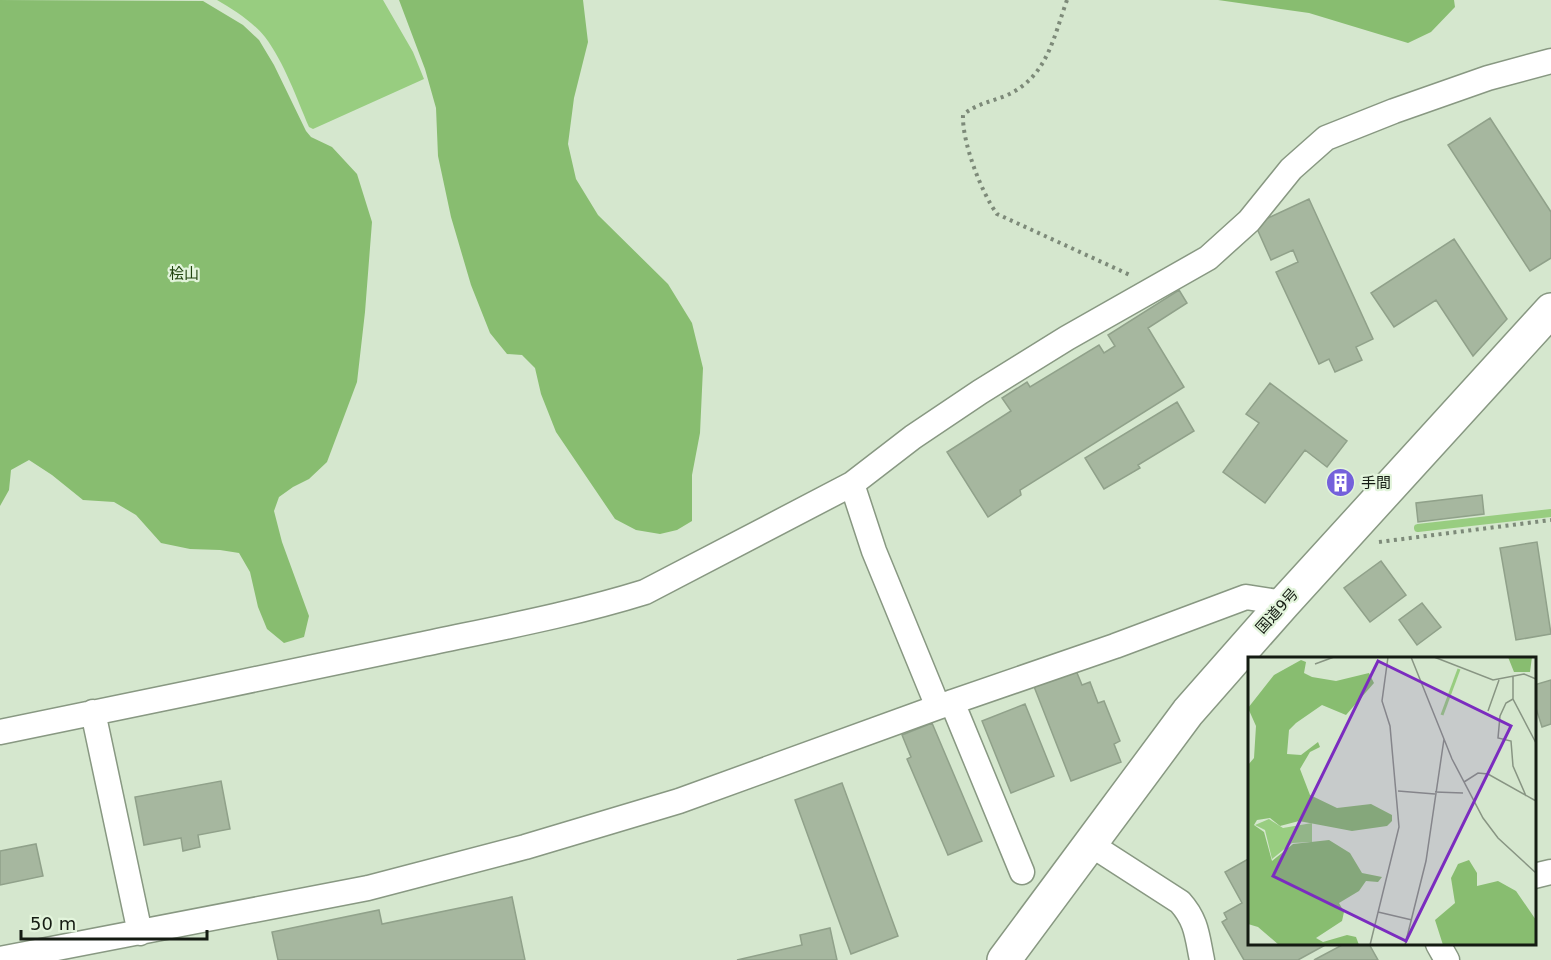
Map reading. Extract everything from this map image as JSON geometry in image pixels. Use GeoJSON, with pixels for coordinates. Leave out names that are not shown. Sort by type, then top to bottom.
{"type":"FeatureCollection","features":[{"type":"Feature","properties":{"kind":"highway","name":"国道9号"},"geometry":{"type":"LineString","coordinates":[[1004,960],[1188,712],[1284,603],[1551,310]]}},
{"type":"Feature","properties":{"kind":"street"},"geometry":{"type":"LineString","coordinates":[[0,732],[201,692],[612,602],[645,592],[852,484],[913,437],[980,392],[1067,338],[1208,258],[1249,221],[1291,169],[1326,138],[1488,78],[1551,61]]}},
{"type":"Feature","properties":{"kind":"street"},"geometry":{"type":"LineString","coordinates":[[852,484],[874,551],[1022,873]]}},
{"type":"Feature","properties":{"kind":"street"},"geometry":{"type":"LineString","coordinates":[[0,959],[368,888],[525,847],[678,801],[945,704],[1115,646],[1246,597],[1284,603]]}},
{"type":"Feature","properties":{"kind":"street"},"geometry":{"type":"LineString","coordinates":[[93,712],[140,933]]}},
{"type":"Feature","properties":{"kind":"street"},"geometry":{"type":"LineString","coordinates":[[1090,844],[1180,902],[1195,922],[1202,960]]}},
{"type":"Feature","properties":{"kind":"street"},"geometry":{"type":"LineString","coordinates":[[1536,876],[1551,872]]}},
{"type":"Feature","properties":{"kind":"street"},"geometry":{"type":"LineString","coordinates":[[1439,945],[1447,960]]}},
{"type":"Feature","properties":{"kind":"path"},"geometry":{"type":"LineString","coordinates":[[1067,0],[1044,64],[1020,88],[1005,96],[980,103],[963,115],[963,132],[988,202],[997,214],[1130,275],[1146,294]]}},
{"type":"Feature","properties":{"kind":"path"},"geometry":{"type":"LineString","coordinates":[[1373,542],[1551,520]]}},
{"type":"Feature","properties":{"kind":"green space","name":"桧山"},"geometry":{"type":"Polygon","coordinates":[[[0,0],[203,1],[243,25],[259,40],[274,65],[306,131],[311,137],[332,147],[357,174],[372,222],[357,382],[327,462],[309,479],[279,497],[274,511],[282,542],[309,616],[304,637],[284,643],[267,629],[258,607],[250,572],[239,553],[190,549],[161,543],[136,515],[114,502],[83,500],[29,460],[11,470],[9,490],[0,506],[0,0]]]}},
{"type":"Feature","properties":{"kind":"green space"},"geometry":{"type":"Polygon","coordinates":[[[399,0],[583,0],[588,42],[574,98],[568,144],[576,179],[598,215],[668,284],[692,323],[703,368],[700,433],[692,475],[692,521],[677,530],[660,534],[636,530],[615,519],[556,432],[541,394],[535,368],[522,355],[507,354],[490,333],[471,285],[451,217],[438,156],[436,108],[425,69],[399,0]]]}},
{"type":"Feature","properties":{"kind":"green space"},"geometry":{"type":"Polygon","coordinates":[[[1218,0],[1454,0],[1455,7],[1431,32],[1408,43],[1309,13],[1218,0]]]}},
{"type":"Feature","properties":{"kind":"shaded area"},"geometry":{"type":"Polygon","coordinates":[[[217,0],[383,0],[413,52],[424,79],[313,129],[309,127],[284,69],[265,37],[249,21],[217,0]]]}},
{"type":"Feature","properties":{"kind":"building"},"geometry":{"type":"Polygon","coordinates":[[[1490,118],[1551,212],[1551,258],[1530,271],[1448,145],[1490,118]]]}},
{"type":"Feature","properties":{"kind":"building"},"geometry":{"type":"Polygon","coordinates":[[[1309,199],[1373,339],[1356,347],[1362,360],[1335,372],[1329,359],[1319,364],[1276,272],[1298,262],[1293,250],[1271,260],[1255,224],[1309,199]]]}},
{"type":"Feature","properties":{"kind":"building"},"geometry":{"type":"Polygon","coordinates":[[[1454,239],[1507,319],[1473,356],[1436,300],[1394,327],[1371,293],[1454,239]]]}},
{"type":"Feature","properties":{"kind":"building"},"geometry":{"type":"Polygon","coordinates":[[[1179,290],[1187,303],[1148,328],[1184,387],[1020,490],[1021,495],[988,517],[947,452],[1011,411],[1002,398],[1027,382],[1030,387],[1099,345],[1104,353],[1115,346],[1108,335],[1179,290]]]}},
{"type":"Feature","properties":{"kind":"building"},"geometry":{"type":"Polygon","coordinates":[[[1270,383],[1347,441],[1327,467],[1305,450],[1265,503],[1223,472],[1259,423],[1246,414],[1270,383]]]}},
{"type":"Feature","properties":{"kind":"building"},"geometry":{"type":"Polygon","coordinates":[[[1177,402],[1194,431],[1138,465],[1140,468],[1104,489],[1085,458],[1177,402]]]}},
{"type":"Feature","properties":{"kind":"building","name":"手間"},"geometry":{"type":"Polygon","coordinates":[[[1342,475],[1348,480],[1340,491],[1333,485],[1342,475]]]}},
{"type":"Feature","properties":{"kind":"building"},"geometry":{"type":"Polygon","coordinates":[[[1482,495],[1484,514],[1418,522],[1416,503],[1482,495]]]}},
{"type":"Feature","properties":{"kind":"building"},"geometry":{"type":"Polygon","coordinates":[[[1537,542],[1551,634],[1516,640],[1500,548],[1537,542]]]}},
{"type":"Feature","properties":{"kind":"building"},"geometry":{"type":"Polygon","coordinates":[[[1381,561],[1406,595],[1370,622],[1344,588],[1381,561]]]}},
{"type":"Feature","properties":{"kind":"building"},"geometry":{"type":"Polygon","coordinates":[[[1422,603],[1441,627],[1417,645],[1399,620],[1422,603]]]}},
{"type":"Feature","properties":{"kind":"building"},"geometry":{"type":"Polygon","coordinates":[[[1075,668],[1082,685],[1090,682],[1098,703],[1104,701],[1120,741],[1114,744],[1121,762],[1071,781],[1033,684],[1075,668]]]}},
{"type":"Feature","properties":{"kind":"building"},"geometry":{"type":"Polygon","coordinates":[[[1551,680],[1551,724],[1542,727],[1536,708],[1536,684],[1551,680]]]}},
{"type":"Feature","properties":{"kind":"building"},"geometry":{"type":"Polygon","coordinates":[[[1025,704],[1054,776],[1011,793],[982,721],[1025,704]]]}},
{"type":"Feature","properties":{"kind":"building"},"geometry":{"type":"Polygon","coordinates":[[[932,723],[982,841],[948,855],[907,759],[911,757],[902,735],[932,723]]]}},
{"type":"Feature","properties":{"kind":"building"},"geometry":{"type":"Polygon","coordinates":[[[221,781],[230,829],[198,835],[200,847],[183,851],[181,838],[144,845],[135,797],[221,781]]]}},
{"type":"Feature","properties":{"kind":"building"},"geometry":{"type":"Polygon","coordinates":[[[842,783],[898,936],[851,954],[795,800],[842,783]]]}},
{"type":"Feature","properties":{"kind":"building"},"geometry":{"type":"Polygon","coordinates":[[[36,844],[43,876],[0,885],[0,851],[36,844]]]}},
{"type":"Feature","properties":{"kind":"building"},"geometry":{"type":"Polygon","coordinates":[[[1248,859],[1248,945],[1325,945],[1298,960],[1244,960],[1222,922],[1227,919],[1224,913],[1242,903],[1225,872],[1248,859]]]}},
{"type":"Feature","properties":{"kind":"building"},"geometry":{"type":"Polygon","coordinates":[[[512,897],[525,960],[278,960],[272,932],[379,910],[382,924],[512,897]]]}},
{"type":"Feature","properties":{"kind":"building"},"geometry":{"type":"Polygon","coordinates":[[[830,928],[837,960],[737,960],[802,945],[800,935],[830,928]]]}},
{"type":"Feature","properties":{"kind":"building"},"geometry":{"type":"Polygon","coordinates":[[[1342,945],[1370,945],[1378,960],[1314,960],[1342,945]]]}},
{"type":"Feature","properties":{"kind":"waterway"},"geometry":{"type":"LineString","coordinates":[[1418,528],[1551,513]]}},
{"type":"Feature","properties":{"kind":"place","name":"手間"},"geometry":{"type":"Point","coordinates":[1340,483]}}]}
